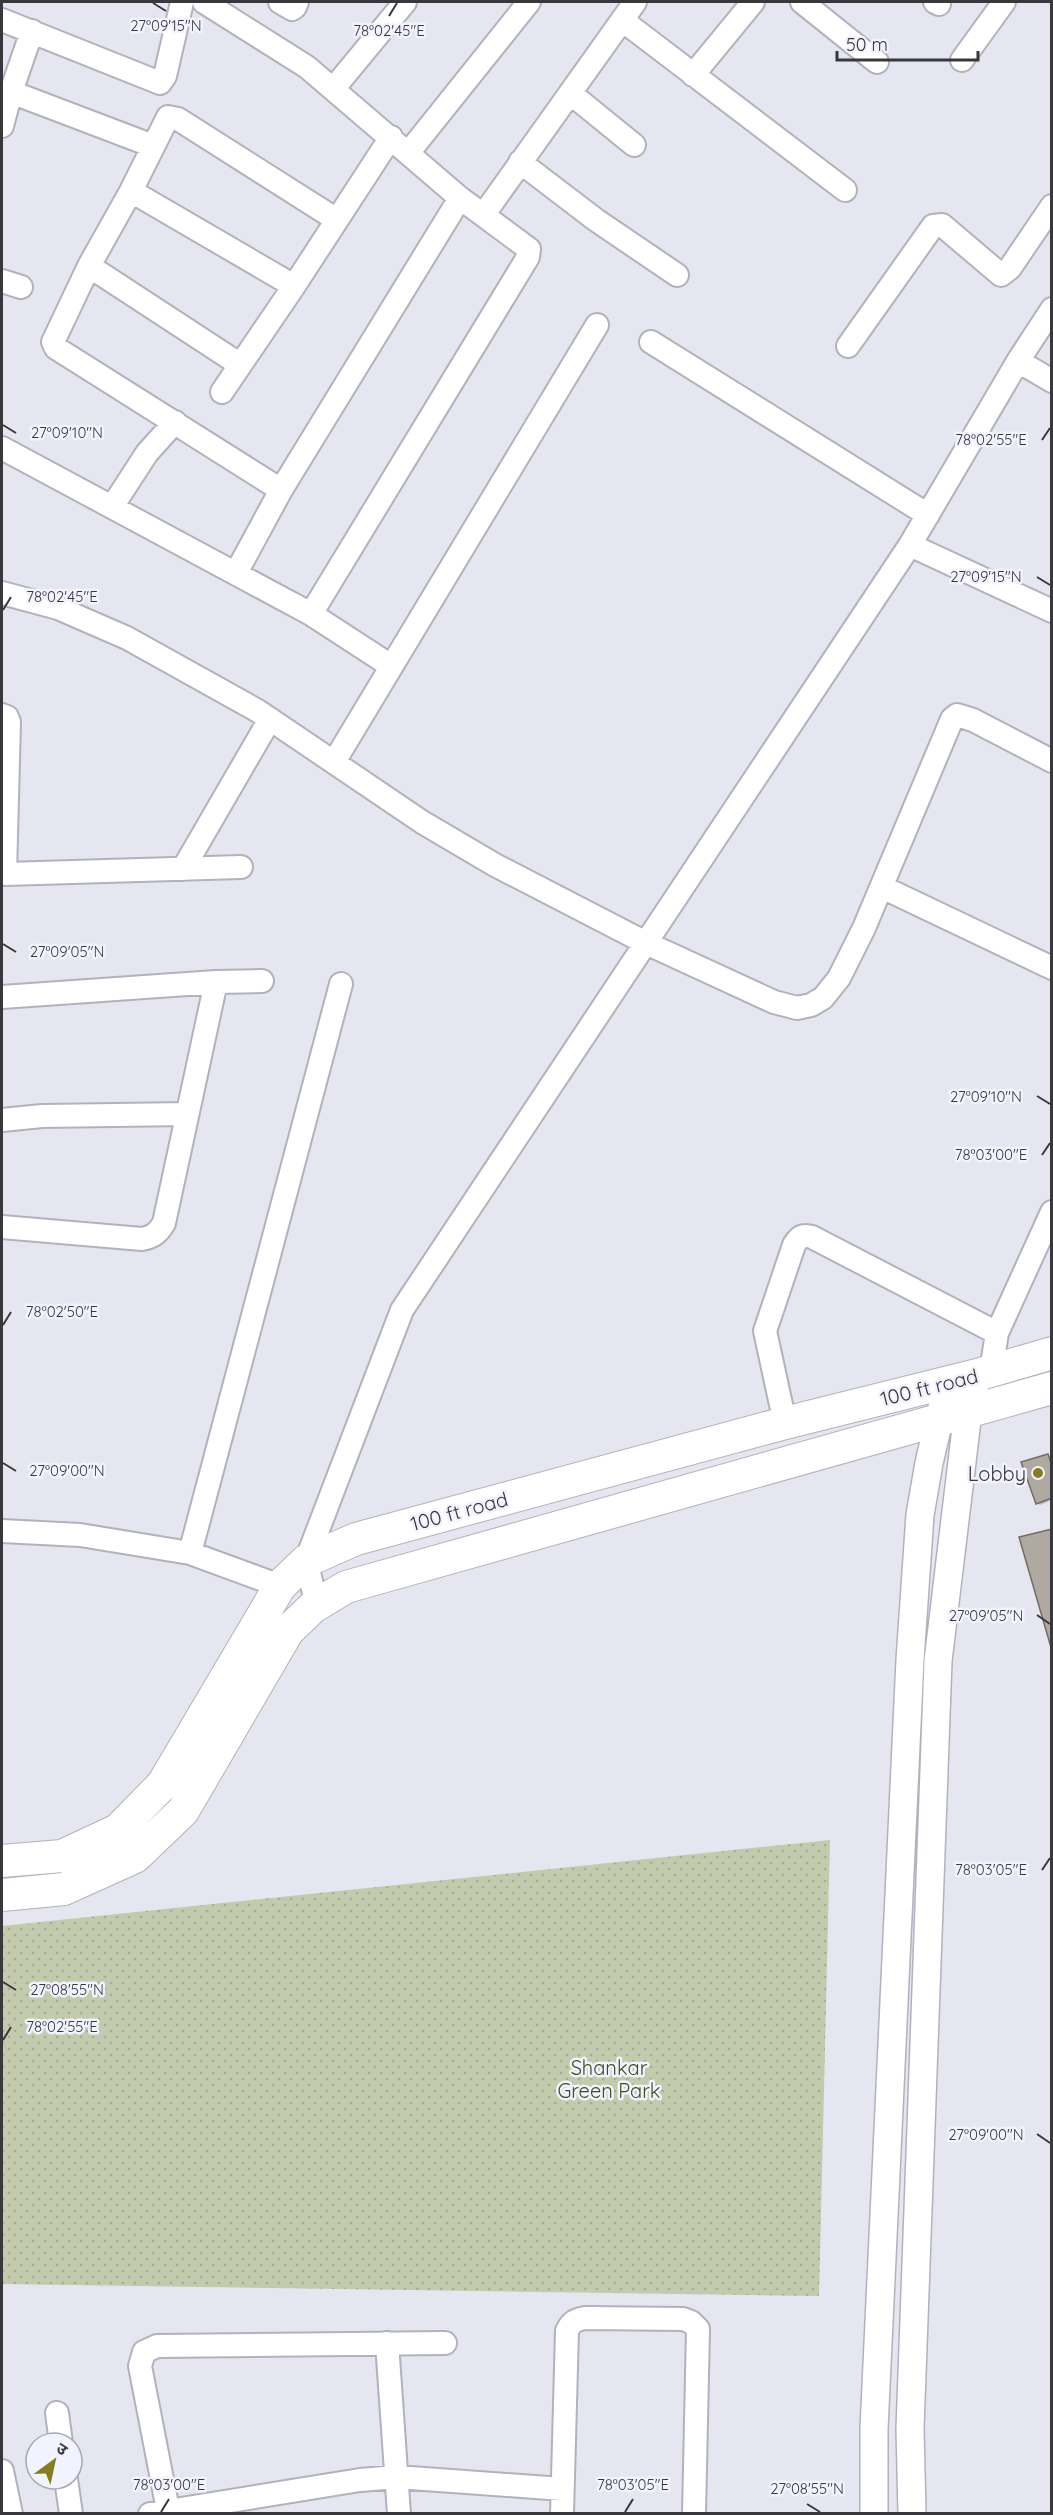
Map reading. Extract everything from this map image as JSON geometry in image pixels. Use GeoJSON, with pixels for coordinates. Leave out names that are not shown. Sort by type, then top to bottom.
{"type":"FeatureCollection","features":[{"type":"Feature","properties":{"kind":"main road","name":"100 ft road"},"geometry":{"type":"LineString","coordinates":[[2,1861],[62,1856],[118,1830],[164,1784],[280,1586],[306,1562],[356,1539],[1052,1353]]}},
{"type":"Feature","properties":{"kind":"main road","name":"100 ft road"},"geometry":{"type":"LineString","coordinates":[[2,1895],[64,1889],[135,1857],[183,1811],[288,1631],[318,1605],[346,1587],[1052,1388]]}},
{"type":"Feature","properties":{"kind":"street"},"geometry":{"type":"LineString","coordinates":[[2,20],[160,83],[165,76],[182,2]]}},
{"type":"Feature","properties":{"kind":"street"},"geometry":{"type":"LineString","coordinates":[[204,2],[307,67],[392,137],[460,198],[529,249],[528,257],[310,614]]}},
{"type":"Feature","properties":{"kind":"street"},"geometry":{"type":"LineString","coordinates":[[280,2],[292,9],[297,2]]}},
{"type":"Feature","properties":{"kind":"street"},"geometry":{"type":"LineString","coordinates":[[409,152],[527,2]]}},
{"type":"Feature","properties":{"kind":"street"},"geometry":{"type":"LineString","coordinates":[[693,75],[753,2]]}},
{"type":"Feature","properties":{"kind":"street"},"geometry":{"type":"LineString","coordinates":[[802,2],[877,62]]}},
{"type":"Feature","properties":{"kind":"street"},"geometry":{"type":"LineString","coordinates":[[962,60],[1004,2]]}},
{"type":"Feature","properties":{"kind":"street"},"geometry":{"type":"LineString","coordinates":[[334,88],[398,4]]}},
{"type":"Feature","properties":{"kind":"street"},"geometry":{"type":"LineString","coordinates":[[484,214],[629,11],[693,75],[845,190]]}},
{"type":"Feature","properties":{"kind":"street"},"geometry":{"type":"LineString","coordinates":[[2,126],[32,31]]}},
{"type":"Feature","properties":{"kind":"street"},"geometry":{"type":"LineString","coordinates":[[11,92],[153,146]]}},
{"type":"Feature","properties":{"kind":"street"},"geometry":{"type":"LineString","coordinates":[[570,93],[634,145]]}},
{"type":"Feature","properties":{"kind":"street"},"geometry":{"type":"LineString","coordinates":[[281,490],[54,345],[54,339],[165,120],[172,116],[337,220]]}},
{"type":"Feature","properties":{"kind":"street"},"geometry":{"type":"LineString","coordinates":[[222,392],[392,137]]}},
{"type":"Feature","properties":{"kind":"street"},"geometry":{"type":"LineString","coordinates":[[520,162],[596,220],[676,275]]}},
{"type":"Feature","properties":{"kind":"street"},"geometry":{"type":"LineString","coordinates":[[131,191],[294,286]]}},
{"type":"Feature","properties":{"kind":"street"},"geometry":{"type":"LineString","coordinates":[[236,573],[281,490],[460,198]]}},
{"type":"Feature","properties":{"kind":"street"},"geometry":{"type":"LineString","coordinates":[[849,346],[933,226],[942,225],[1001,275],[1010,268],[1052,206]]}},
{"type":"Feature","properties":{"kind":"street"},"geometry":{"type":"LineString","coordinates":[[89,266],[239,364]]}},
{"type":"Feature","properties":{"kind":"street"},"geometry":{"type":"LineString","coordinates":[[318,1605],[306,1562],[402,1310],[910,545],[1018,361],[1052,309]]}},
{"type":"Feature","properties":{"kind":"street"},"geometry":{"type":"LineString","coordinates":[[334,762],[597,325]]}},
{"type":"Feature","properties":{"kind":"street"},"geometry":{"type":"LineString","coordinates":[[651,342],[928,515]]}},
{"type":"Feature","properties":{"kind":"street"},"geometry":{"type":"LineString","coordinates":[[1018,361],[1052,381]]}},
{"type":"Feature","properties":{"kind":"street"},"geometry":{"type":"LineString","coordinates":[[112,507],[147,453],[175,422]]}},
{"type":"Feature","properties":{"kind":"street"},"geometry":{"type":"LineString","coordinates":[[2,448],[310,614],[391,666]]}},
{"type":"Feature","properties":{"kind":"street"},"geometry":{"type":"LineString","coordinates":[[910,545],[1052,611]]}},
{"type":"Feature","properties":{"kind":"street"},"geometry":{"type":"LineString","coordinates":[[2,593],[58,608],[127,638],[270,719],[422,822],[495,864],[646,943],[774,1002],[797,1008],[811,1005],[823,998],[838,978],[864,928],[952,719],[957,715],[973,720],[1052,761]]}},
{"type":"Feature","properties":{"kind":"street"},"geometry":{"type":"LineString","coordinates":[[2,716],[7,717],[9,722],[3,874],[241,867]]}},
{"type":"Feature","properties":{"kind":"street"},"geometry":{"type":"LineString","coordinates":[[183,869],[270,719]]}},
{"type":"Feature","properties":{"kind":"street"},"geometry":{"type":"LineString","coordinates":[[882,887],[1052,968]]}},
{"type":"Feature","properties":{"kind":"street"},"geometry":{"type":"LineString","coordinates":[[2,997],[216,982],[262,981]]}},
{"type":"Feature","properties":{"kind":"street"},"geometry":{"type":"LineString","coordinates":[[2,1227],[142,1239],[152,1237],[164,1223],[216,982]]}},
{"type":"Feature","properties":{"kind":"street"},"geometry":{"type":"LineString","coordinates":[[190,1553],[340,984]]}},
{"type":"Feature","properties":{"kind":"street"},"geometry":{"type":"LineString","coordinates":[[2,1120],[42,1116],[187,1114]]}},
{"type":"Feature","properties":{"kind":"street"},"geometry":{"type":"LineString","coordinates":[[874,2514],[874,2429],[910,1660],[920,1515],[953,1415],[997,1333],[1052,1212]]}},
{"type":"Feature","properties":{"kind":"street"},"geometry":{"type":"LineString","coordinates":[[785,1423],[765,1331],[794,1245],[799,1237],[806,1235],[812,1237],[997,1333]]}},
{"type":"Feature","properties":{"kind":"street"},"geometry":{"type":"LineString","coordinates":[[912,2514],[910,2429],[938,1672],[953,1415]]}},
{"type":"Feature","properties":{"kind":"street"},"geometry":{"type":"LineString","coordinates":[[2,1531],[80,1535],[190,1553],[280,1586]]}},
{"type":"Feature","properties":{"kind":"street"},"geometry":{"type":"LineString","coordinates":[[562,2514],[567,2331],[576,2319],[585,2318],[683,2319],[691,2322],[698,2329],[694,2514]]}},
{"type":"Feature","properties":{"kind":"street"},"geometry":{"type":"LineString","coordinates":[[387,2343],[399,2514]]}},
{"type":"Feature","properties":{"kind":"street"},"geometry":{"type":"LineString","coordinates":[[445,2343],[156,2346],[144,2352],[140,2366],[159,2512],[360,2480],[397,2477],[562,2488]]}},
{"type":"Feature","properties":{"kind":"street"},"geometry":{"type":"LineString","coordinates":[[57,2413],[59,2431]]}},
{"type":"Feature","properties":{"kind":"street"},"geometry":{"type":"LineString","coordinates":[[2,2472],[11,2514]]}},
{"type":"Feature","properties":{"kind":"street"},"geometry":{"type":"LineString","coordinates":[[68,2491],[71,2514]]}},
{"type":"Feature","properties":{"kind":"green space","name":"Shankar Green Park"},"geometry":{"type":"Polygon","coordinates":[[[830,1840],[819,2296],[2,2284],[2,1926],[830,1840]]]}},
{"type":"Feature","properties":{"kind":"building","name":"Lobby"},"geometry":{"type":"Polygon","coordinates":[[[1048,1454],[1052,1466],[1052,1498],[1036,1504],[1021,1462],[1048,1454]]]}},
{"type":"Feature","properties":{"kind":"building"},"geometry":{"type":"Polygon","coordinates":[[[1052,1529],[1052,1651],[1019,1537],[1052,1529]]]}},
{"type":"Feature","properties":{"kind":"place","name":"Lobby"},"geometry":{"type":"Point","coordinates":[1038,1473]}}]}
